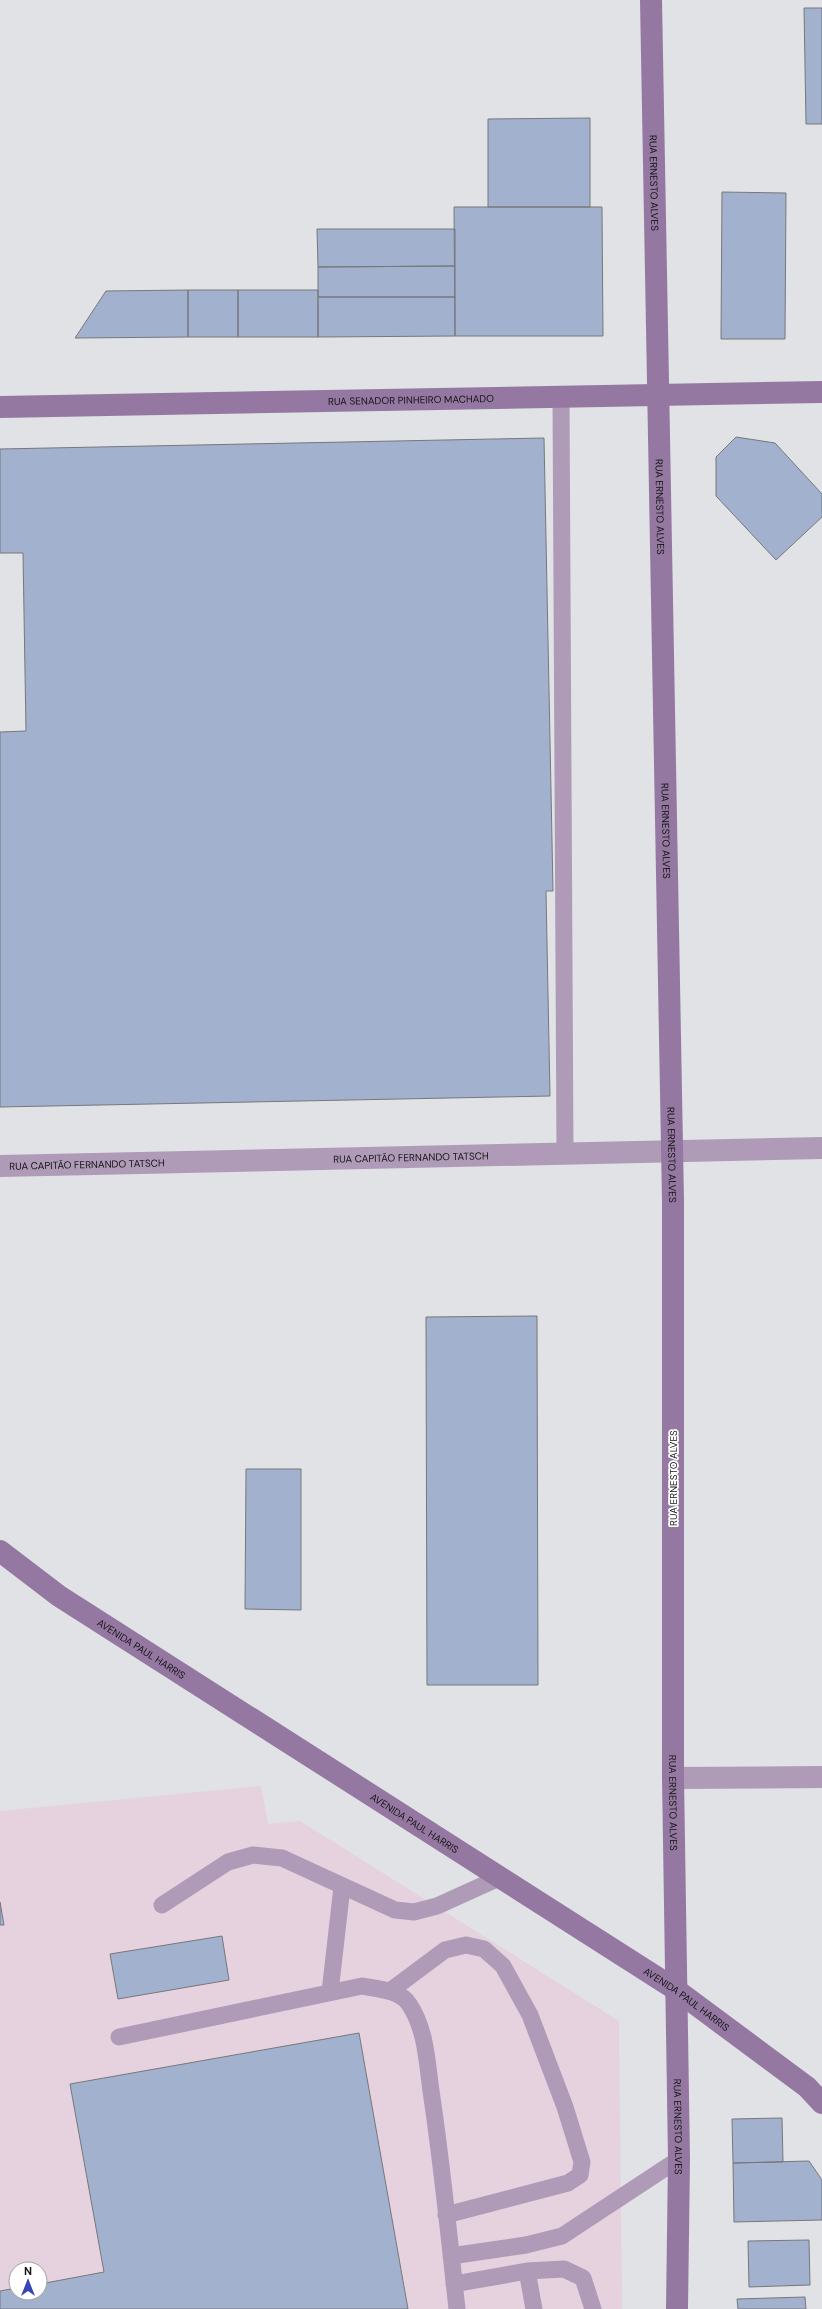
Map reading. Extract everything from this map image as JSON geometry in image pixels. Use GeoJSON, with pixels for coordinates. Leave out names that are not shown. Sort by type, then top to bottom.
{"type":"FeatureCollection","features":[{"type":"Feature","properties":{"kind":"main road","name":"RUA ERNESTO ALVES"},"geometry":{"type":"LineString","coordinates":[[651,0],[660,395],[672,1150],[672,1778],[679,2159],[677,2309]]}},
{"type":"Feature","properties":{"kind":"main road","name":"RUA SENADOR PINHEIRO MACHADO"},"geometry":{"type":"LineString","coordinates":[[0,407],[822,392]]}},
{"type":"Feature","properties":{"kind":"main road","name":"AVENIDA PAUL HARRIS"},"geometry":{"type":"LineString","coordinates":[[0,1551],[59,1596],[676,1988],[807,2087],[822,2103]]}},
{"type":"Feature","properties":{"kind":"street","name":"RUA CAPITÃO FERNANDO TATSCH"},"geometry":{"type":"LineString","coordinates":[[0,1166],[672,1150],[822,1148]]}},
{"type":"Feature","properties":{"kind":"street"},"geometry":{"type":"LineString","coordinates":[[672,1778],[822,1777]]}},
{"type":"Feature","properties":{"kind":"lane"},"geometry":{"type":"LineString","coordinates":[[561,397],[565,1153]]}},
{"type":"Feature","properties":{"kind":"lane"},"geometry":{"type":"LineString","coordinates":[[162,1905],[228,1862],[252,1855],[282,1858],[342,1887],[395,1910],[414,1912],[437,1906],[501,1877]]}},
{"type":"Feature","properties":{"kind":"lane"},"geometry":{"type":"LineString","coordinates":[[330,1992],[342,1887]]}},
{"type":"Feature","properties":{"kind":"lane"},"geometry":{"type":"LineString","coordinates":[[390,1991],[445,1950],[466,1945],[484,1949],[503,1966],[530,2015],[565,2107],[582,2162],[580,2175],[568,2183],[446,2215]]}},
{"type":"Feature","properties":{"kind":"lane"},"geometry":{"type":"LineString","coordinates":[[119,2037],[362,1986],[390,1991],[408,2002],[422,2028],[437,2126],[457,2309]]}},
{"type":"Feature","properties":{"kind":"lane"},"geometry":{"type":"LineString","coordinates":[[451,2256],[526,2245],[562,2236],[679,2159]]}},
{"type":"Feature","properties":{"kind":"lane"},"geometry":{"type":"LineString","coordinates":[[454,2284],[528,2270],[564,2269],[583,2278],[593,2309]]}},
{"type":"Feature","properties":{"kind":"lane"},"geometry":{"type":"LineString","coordinates":[[528,2270],[534,2309]]}},
{"type":"Feature","properties":{"kind":"shaded area"},"geometry":{"type":"Polygon","coordinates":[[[261,1786],[268,1824],[300,1821],[619,2021],[622,2309],[0,2309],[0,1811],[261,1786]]]}},
{"type":"Feature","properties":{"kind":"building"},"geometry":{"type":"Polygon","coordinates":[[[804,8],[822,8],[822,124],[806,124],[804,8]]]}},
{"type":"Feature","properties":{"kind":"building"},"geometry":{"type":"Polygon","coordinates":[[[590,118],[590,207],[488,207],[488,119],[590,118]]]}},
{"type":"Feature","properties":{"kind":"building"},"geometry":{"type":"Polygon","coordinates":[[[722,192],[786,193],[785,339],[721,339],[722,192]]]}},
{"type":"Feature","properties":{"kind":"building"},"geometry":{"type":"Polygon","coordinates":[[[454,207],[602,207],[603,336],[455,336],[454,207]]]}},
{"type":"Feature","properties":{"kind":"building"},"geometry":{"type":"Polygon","coordinates":[[[317,229],[455,229],[455,266],[318,267],[317,229]]]}},
{"type":"Feature","properties":{"kind":"building"},"geometry":{"type":"Polygon","coordinates":[[[455,266],[455,297],[318,297],[318,267],[455,266]]]}},
{"type":"Feature","properties":{"kind":"building"},"geometry":{"type":"Polygon","coordinates":[[[188,290],[188,337],[75,338],[106,291],[188,290]]]}},
{"type":"Feature","properties":{"kind":"building"},"geometry":{"type":"Polygon","coordinates":[[[188,290],[238,290],[238,337],[188,337],[188,290]]]}},
{"type":"Feature","properties":{"kind":"building"},"geometry":{"type":"Polygon","coordinates":[[[238,290],[318,290],[318,337],[238,337],[238,290]]]}},
{"type":"Feature","properties":{"kind":"building"},"geometry":{"type":"Polygon","coordinates":[[[318,297],[455,297],[455,336],[318,337],[318,297]]]}},
{"type":"Feature","properties":{"kind":"building"},"geometry":{"type":"Polygon","coordinates":[[[736,437],[775,443],[822,494],[822,517],[776,560],[716,496],[716,457],[736,437]]]}},
{"type":"Feature","properties":{"kind":"building"},"geometry":{"type":"Polygon","coordinates":[[[544,438],[553,891],[546,891],[550,1096],[0,1107],[0,732],[26,731],[23,553],[0,553],[0,449],[544,438]]]}},
{"type":"Feature","properties":{"kind":"building"},"geometry":{"type":"Polygon","coordinates":[[[537,1316],[538,1685],[427,1685],[426,1317],[537,1316]]]}},
{"type":"Feature","properties":{"kind":"building"},"geometry":{"type":"Polygon","coordinates":[[[246,1469],[301,1469],[301,1610],[245,1609],[246,1469]]]}},
{"type":"Feature","properties":{"kind":"building"},"geometry":{"type":"Polygon","coordinates":[[[0,1902],[4,1925],[0,1925],[0,1902]]]}},
{"type":"Feature","properties":{"kind":"building"},"geometry":{"type":"Polygon","coordinates":[[[222,1936],[229,1980],[118,1999],[110,1954],[222,1936]]]}},
{"type":"Feature","properties":{"kind":"building"},"geometry":{"type":"Polygon","coordinates":[[[359,2033],[408,2309],[0,2309],[0,2291],[8,2290],[8,2301],[48,2301],[48,2282],[104,2272],[70,2084],[359,2033]]]}},
{"type":"Feature","properties":{"kind":"building"},"geometry":{"type":"Polygon","coordinates":[[[782,2118],[783,2162],[733,2163],[732,2119],[782,2118]]]}},
{"type":"Feature","properties":{"kind":"building"},"geometry":{"type":"Polygon","coordinates":[[[809,2161],[822,2180],[822,2220],[734,2222],[733,2163],[809,2161]]]}},
{"type":"Feature","properties":{"kind":"building"},"geometry":{"type":"Polygon","coordinates":[[[809,2240],[810,2285],[749,2287],[748,2241],[809,2240]]]}},
{"type":"Feature","properties":{"kind":"building"},"geometry":{"type":"Polygon","coordinates":[[[805,2297],[806,2309],[738,2309],[737,2299],[805,2297]]]}}]}
